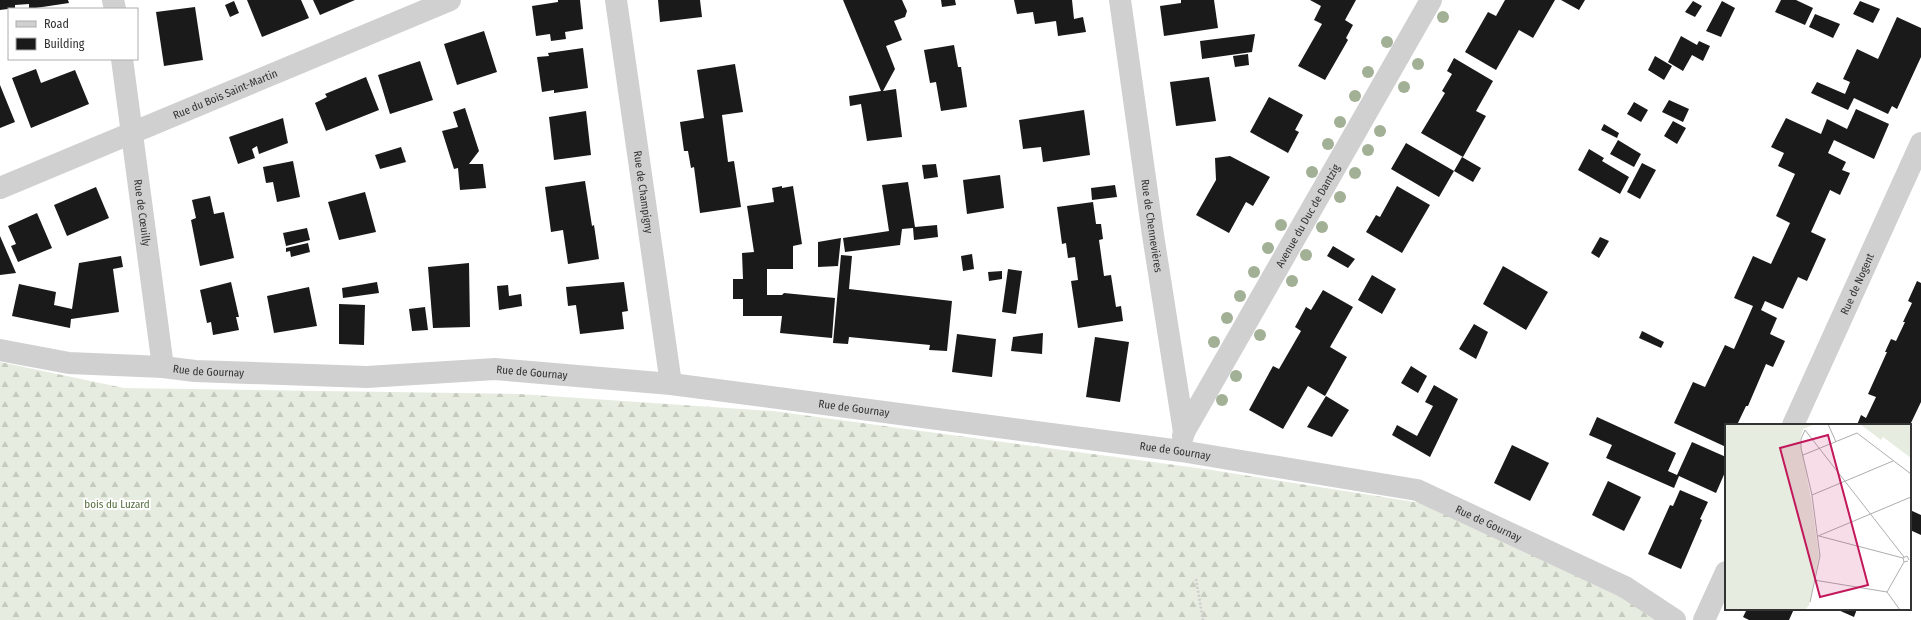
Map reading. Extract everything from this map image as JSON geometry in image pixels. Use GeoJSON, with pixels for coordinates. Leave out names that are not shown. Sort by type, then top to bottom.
{"type":"FeatureCollection","features":[{"type":"Feature","properties":{"kind":"street","name":"Rue du Bois Saint-Martin"},"geometry":{"type":"LineString","coordinates":[[0,188],[450,0]]}},
{"type":"Feature","properties":{"kind":"street","name":"Rue de Champigny"},"geometry":{"type":"LineString","coordinates":[[616,0],[671,384]]}},
{"type":"Feature","properties":{"kind":"street","name":"Rue de Chennevières"},"geometry":{"type":"LineString","coordinates":[[1120,0],[1182,441]]}},
{"type":"Feature","properties":{"kind":"street","name":"Avenue du Duc de Dantzig"},"geometry":{"type":"LineString","coordinates":[[1182,441],[1431,0]]}},
{"type":"Feature","properties":{"kind":"street","name":"Rue de Cœuilly"},"geometry":{"type":"LineString","coordinates":[[122,60],[133,132],[163,367]]}},
{"type":"Feature","properties":{"kind":"street","name":"Rue de Nogent"},"geometry":{"type":"LineString","coordinates":[[1793,424],[1921,143]]}},
{"type":"Feature","properties":{"kind":"street","name":"Rue de Gournay"},"geometry":{"type":"LineString","coordinates":[[0,350],[69,363],[163,367],[195,371],[367,377],[495,369],[671,384],[1182,441],[1417,490],[1625,587],[1675,620]]}},
{"type":"Feature","properties":{"kind":"street"},"geometry":{"type":"LineString","coordinates":[[1704,620],[1725,574]]}},
{"type":"Feature","properties":{"kind":"path"},"geometry":{"type":"LineString","coordinates":[[1196,579],[1203,620]]}},
{"type":"Feature","properties":{"kind":"green space","name":"bois du Luzard"},"geometry":{"type":"Polygon","coordinates":[[[0,362],[124,388],[519,394],[773,411],[1205,469],[1421,503],[1635,603],[1657,620],[0,620],[0,362]]]}},
{"type":"Feature","properties":{"kind":"building"},"geometry":{"type":"Polygon","coordinates":[[[0,0],[68,0],[69,3],[36,8],[29,8],[29,4],[15,5],[15,8],[0,10],[0,0]]]}},
{"type":"Feature","properties":{"kind":"building"},"geometry":{"type":"Polygon","coordinates":[[[247,0],[301,0],[309,18],[262,37],[247,0]]]}},
{"type":"Feature","properties":{"kind":"building"},"geometry":{"type":"Polygon","coordinates":[[[313,0],[355,0],[320,15],[313,0]]]}},
{"type":"Feature","properties":{"kind":"building"},"geometry":{"type":"Polygon","coordinates":[[[558,0],[580,0],[583,29],[565,32],[566,39],[551,41],[550,34],[536,36],[532,6],[558,2],[558,0]]]}},
{"type":"Feature","properties":{"kind":"building"},"geometry":{"type":"Polygon","coordinates":[[[658,0],[700,0],[702,17],[660,22],[658,0]]]}},
{"type":"Feature","properties":{"kind":"building"},"geometry":{"type":"Polygon","coordinates":[[[843,0],[902,0],[907,11],[905,17],[894,21],[902,40],[886,46],[895,69],[883,91],[896,89],[902,137],[867,141],[861,104],[850,106],[849,96],[881,91],[843,0]]]}},
{"type":"Feature","properties":{"kind":"building"},"geometry":{"type":"Polygon","coordinates":[[[941,0],[955,0],[956,5],[942,7],[941,0]]]}},
{"type":"Feature","properties":{"kind":"building"},"geometry":{"type":"Polygon","coordinates":[[[1014,0],[1072,0],[1074,19],[1083,17],[1086,32],[1058,36],[1056,21],[1035,24],[1033,12],[1017,14],[1014,0]]]}},
{"type":"Feature","properties":{"kind":"building"},"geometry":{"type":"Polygon","coordinates":[[[1181,0],[1214,0],[1218,28],[1164,36],[1160,6],[1181,3],[1181,0]]]}},
{"type":"Feature","properties":{"kind":"building"},"geometry":{"type":"Polygon","coordinates":[[[1310,0],[1356,0],[1345,20],[1353,25],[1346,38],[1348,40],[1325,80],[1298,66],[1322,24],[1314,20],[1321,6],[1310,0]]]}},
{"type":"Feature","properties":{"kind":"building"},"geometry":{"type":"Polygon","coordinates":[[[1505,0],[1555,0],[1533,38],[1519,30],[1496,70],[1465,52],[1488,12],[1496,16],[1505,0]]]}},
{"type":"Feature","properties":{"kind":"building"},"geometry":{"type":"Polygon","coordinates":[[[1561,0],[1585,0],[1579,10],[1561,0]]]}},
{"type":"Feature","properties":{"kind":"building"},"geometry":{"type":"Polygon","coordinates":[[[1781,0],[1796,0],[1813,8],[1805,25],[1775,12],[1781,0]]]}},
{"type":"Feature","properties":{"kind":"building"},"geometry":{"type":"Polygon","coordinates":[[[234,1],[239,13],[230,17],[225,5],[234,1]]]}},
{"type":"Feature","properties":{"kind":"building"},"geometry":{"type":"Polygon","coordinates":[[[1693,1],[1702,6],[1695,17],[1685,12],[1693,1]]]}},
{"type":"Feature","properties":{"kind":"building"},"geometry":{"type":"Polygon","coordinates":[[[1722,1],[1735,8],[1721,37],[1706,31],[1722,1]]]}},
{"type":"Feature","properties":{"kind":"building"},"geometry":{"type":"Polygon","coordinates":[[[1860,1],[1880,9],[1873,23],[1853,14],[1860,1]]]}},
{"type":"Feature","properties":{"kind":"building"},"geometry":{"type":"Polygon","coordinates":[[[195,7],[203,60],[164,66],[156,12],[195,7]]]}},
{"type":"Feature","properties":{"kind":"building"},"geometry":{"type":"Polygon","coordinates":[[[1815,14],[1840,24],[1833,38],[1809,27],[1815,14]]]}},
{"type":"Feature","properties":{"kind":"building"},"geometry":{"type":"Polygon","coordinates":[[[1897,17],[1921,28],[1921,57],[1897,109],[1892,106],[1888,114],[1854,98],[1848,110],[1811,93],[1817,82],[1845,94],[1850,82],[1843,79],[1857,49],[1878,59],[1897,17]]]}},
{"type":"Feature","properties":{"kind":"building"},"geometry":{"type":"Polygon","coordinates":[[[484,31],[497,72],[457,85],[444,44],[484,31]]]}},
{"type":"Feature","properties":{"kind":"building"},"geometry":{"type":"Polygon","coordinates":[[[1255,34],[1252,52],[1202,59],[1200,41],[1255,34]]]}},
{"type":"Feature","properties":{"kind":"building"},"geometry":{"type":"Polygon","coordinates":[[[1681,36],[1697,45],[1699,41],[1710,46],[1703,61],[1692,55],[1683,71],[1668,62],[1681,36]]]}},
{"type":"Feature","properties":{"kind":"building"},"geometry":{"type":"Polygon","coordinates":[[[954,45],[958,67],[961,67],[967,107],[941,111],[936,82],[930,83],[924,50],[954,45]]]}},
{"type":"Feature","properties":{"kind":"building"},"geometry":{"type":"Polygon","coordinates":[[[583,48],[588,88],[554,93],[554,90],[542,92],[537,57],[549,56],[548,53],[583,48]]]}},
{"type":"Feature","properties":{"kind":"building"},"geometry":{"type":"Polygon","coordinates":[[[1248,54],[1249,65],[1235,67],[1233,56],[1248,54]]]}},
{"type":"Feature","properties":{"kind":"building"},"geometry":{"type":"Polygon","coordinates":[[[1655,56],[1672,66],[1664,80],[1648,70],[1655,56]]]}},
{"type":"Feature","properties":{"kind":"building"},"geometry":{"type":"Polygon","coordinates":[[[1454,58],[1493,81],[1476,111],[1486,116],[1463,157],[1421,133],[1445,93],[1442,91],[1452,74],[1447,71],[1454,58]]]}},
{"type":"Feature","properties":{"kind":"building"},"geometry":{"type":"Polygon","coordinates":[[[420,61],[433,100],[390,114],[378,75],[420,61]]]}},
{"type":"Feature","properties":{"kind":"building"},"geometry":{"type":"Polygon","coordinates":[[[735,64],[743,112],[722,115],[728,162],[734,161],[741,207],[700,213],[694,167],[691,168],[688,151],[684,151],[680,122],[704,118],[697,70],[735,64]]]}},
{"type":"Feature","properties":{"kind":"building"},"geometry":{"type":"Polygon","coordinates":[[[36,69],[41,83],[75,70],[89,104],[31,128],[12,78],[36,69]]]}},
{"type":"Feature","properties":{"kind":"building"},"geometry":{"type":"Polygon","coordinates":[[[366,77],[379,110],[326,131],[315,103],[327,97],[325,94],[366,77]]]}},
{"type":"Feature","properties":{"kind":"building"},"geometry":{"type":"Polygon","coordinates":[[[1209,77],[1216,121],[1176,126],[1170,82],[1209,77]]]}},
{"type":"Feature","properties":{"kind":"building"},"geometry":{"type":"Polygon","coordinates":[[[0,85],[15,122],[0,128],[0,85]]]}},
{"type":"Feature","properties":{"kind":"building"},"geometry":{"type":"Polygon","coordinates":[[[1269,97],[1303,115],[1295,130],[1299,132],[1288,153],[1250,132],[1269,97]]]}},
{"type":"Feature","properties":{"kind":"building"},"geometry":{"type":"Polygon","coordinates":[[[1669,100],[1689,109],[1683,122],[1662,112],[1669,100]]]}},
{"type":"Feature","properties":{"kind":"building"},"geometry":{"type":"Polygon","coordinates":[[[1634,102],[1648,110],[1641,122],[1627,114],[1634,102]]]}},
{"type":"Feature","properties":{"kind":"building"},"geometry":{"type":"Polygon","coordinates":[[[465,108],[479,151],[469,164],[483,164],[486,188],[460,190],[458,168],[454,169],[442,131],[458,127],[453,112],[465,108]]]}},
{"type":"Feature","properties":{"kind":"building"},"geometry":{"type":"Polygon","coordinates":[[[1856,109],[1889,124],[1874,159],[1834,140],[1828,153],[1846,162],[1842,170],[1850,173],[1840,195],[1830,190],[1811,232],[1826,239],[1807,281],[1798,277],[1783,309],[1765,301],[1761,310],[1777,318],[1770,334],[1785,341],[1773,367],[1766,364],[1748,406],[1746,406],[1737,424],[1725,424],[1725,447],[1674,423],[1693,382],[1705,387],[1725,345],[1734,349],[1753,306],[1734,298],[1753,256],[1771,264],[1790,223],[1776,216],[1795,174],[1778,166],[1784,153],[1771,147],[1786,118],[1821,134],[1827,119],[1847,129],[1856,109]]]}},
{"type":"Feature","properties":{"kind":"building"},"geometry":{"type":"Polygon","coordinates":[[[1084,110],[1090,155],[1043,162],[1041,147],[1023,149],[1019,120],[1084,110]]]}},
{"type":"Feature","properties":{"kind":"building"},"geometry":{"type":"Polygon","coordinates":[[[586,111],[591,155],[554,160],[549,117],[586,111]]]}},
{"type":"Feature","properties":{"kind":"building"},"geometry":{"type":"Polygon","coordinates":[[[283,118],[288,143],[259,154],[257,146],[252,149],[255,158],[238,164],[229,137],[283,118]]]}},
{"type":"Feature","properties":{"kind":"building"},"geometry":{"type":"Polygon","coordinates":[[[1673,121],[1686,128],[1677,144],[1664,136],[1673,121]]]}},
{"type":"Feature","properties":{"kind":"building"},"geometry":{"type":"Polygon","coordinates":[[[1604,124],[1619,133],[1617,138],[1601,130],[1604,124]]]}},
{"type":"Feature","properties":{"kind":"building"},"geometry":{"type":"Polygon","coordinates":[[[1618,140],[1641,154],[1634,167],[1610,154],[1618,140]]]}},
{"type":"Feature","properties":{"kind":"building"},"geometry":{"type":"Polygon","coordinates":[[[1406,143],[1454,171],[1439,197],[1391,169],[1406,143]]]}},
{"type":"Feature","properties":{"kind":"building"},"geometry":{"type":"Polygon","coordinates":[[[401,147],[406,162],[380,169],[375,155],[401,147]]]}},
{"type":"Feature","properties":{"kind":"building"},"geometry":{"type":"Polygon","coordinates":[[[1589,149],[1604,158],[1602,161],[1629,177],[1620,194],[1578,170],[1589,149]]]}},
{"type":"Feature","properties":{"kind":"building"},"geometry":{"type":"Polygon","coordinates":[[[1230,156],[1270,177],[1253,206],[1246,202],[1229,233],[1196,215],[1216,180],[1215,158],[1230,156]]]}},
{"type":"Feature","properties":{"kind":"building"},"geometry":{"type":"Polygon","coordinates":[[[1462,157],[1481,168],[1473,182],[1454,171],[1462,157]]]}},
{"type":"Feature","properties":{"kind":"building"},"geometry":{"type":"Polygon","coordinates":[[[293,161],[300,197],[277,202],[273,182],[266,183],[263,167],[293,161]]]}},
{"type":"Feature","properties":{"kind":"building"},"geometry":{"type":"Polygon","coordinates":[[[1642,163],[1656,170],[1640,199],[1627,192],[1642,163]]]}},
{"type":"Feature","properties":{"kind":"building"},"geometry":{"type":"Polygon","coordinates":[[[936,164],[938,177],[924,179],[922,165],[936,164]]]}},
{"type":"Feature","properties":{"kind":"building"},"geometry":{"type":"Polygon","coordinates":[[[1000,175],[1004,208],[967,214],[963,180],[1000,175]]]}},
{"type":"Feature","properties":{"kind":"building"},"geometry":{"type":"Polygon","coordinates":[[[585,181],[599,259],[568,264],[563,230],[551,232],[545,187],[585,181]]]}},
{"type":"Feature","properties":{"kind":"building"},"geometry":{"type":"Polygon","coordinates":[[[908,182],[915,227],[937,225],[938,237],[914,240],[913,228],[902,229],[900,245],[845,252],[843,238],[889,231],[882,185],[908,182]]]}},
{"type":"Feature","properties":{"kind":"building"},"geometry":{"type":"Polygon","coordinates":[[[1115,185],[1117,197],[1092,200],[1091,188],[1115,185]]]}},
{"type":"Feature","properties":{"kind":"building"},"geometry":{"type":"Polygon","coordinates":[[[782,186],[782,188],[793,186],[802,244],[793,246],[793,269],[767,269],[767,295],[782,295],[784,293],[835,298],[832,338],[780,333],[782,316],[743,316],[743,299],[733,299],[733,279],[743,279],[742,253],[754,252],[747,206],[774,202],[772,188],[782,186]]]}},
{"type":"Feature","properties":{"kind":"building"},"geometry":{"type":"Polygon","coordinates":[[[1397,186],[1430,205],[1402,253],[1366,232],[1376,215],[1380,217],[1397,186]]]}},
{"type":"Feature","properties":{"kind":"building"},"geometry":{"type":"Polygon","coordinates":[[[96,187],[109,218],[67,236],[54,205],[96,187]]]}},
{"type":"Feature","properties":{"kind":"building"},"geometry":{"type":"Polygon","coordinates":[[[365,192],[376,232],[339,240],[328,202],[365,192]]]}},
{"type":"Feature","properties":{"kind":"building"},"geometry":{"type":"Polygon","coordinates":[[[210,196],[214,214],[224,212],[234,258],[200,266],[191,220],[196,218],[192,200],[210,196]]]}},
{"type":"Feature","properties":{"kind":"building"},"geometry":{"type":"Polygon","coordinates":[[[1093,202],[1096,224],[1101,224],[1103,239],[1099,240],[1104,276],[1111,275],[1116,307],[1121,306],[1123,321],[1078,328],[1071,281],[1078,280],[1075,257],[1068,258],[1066,243],[1062,244],[1057,207],[1093,202]]]}},
{"type":"Feature","properties":{"kind":"building"},"geometry":{"type":"Polygon","coordinates":[[[37,213],[52,248],[18,262],[11,246],[16,244],[8,226],[37,213]]]}},
{"type":"Feature","properties":{"kind":"building"},"geometry":{"type":"Polygon","coordinates":[[[307,228],[310,240],[286,246],[283,233],[307,228]]]}},
{"type":"Feature","properties":{"kind":"building"},"geometry":{"type":"Polygon","coordinates":[[[0,236],[16,273],[0,275],[0,236]]]}},
{"type":"Feature","properties":{"kind":"building"},"geometry":{"type":"Polygon","coordinates":[[[1600,237],[1609,241],[1599,258],[1591,253],[1600,237]]]}},
{"type":"Feature","properties":{"kind":"building"},"geometry":{"type":"Polygon","coordinates":[[[841,238],[838,266],[818,267],[818,242],[841,238]]]}},
{"type":"Feature","properties":{"kind":"building"},"geometry":{"type":"Polygon","coordinates":[[[308,243],[310,252],[291,257],[290,251],[286,252],[286,248],[308,243]]]}},
{"type":"Feature","properties":{"kind":"building"},"geometry":{"type":"Polygon","coordinates":[[[1333,246],[1355,259],[1348,268],[1327,256],[1333,246]]]}},
{"type":"Feature","properties":{"kind":"building"},"geometry":{"type":"Polygon","coordinates":[[[972,254],[974,269],[963,271],[961,256],[972,254]]]}},
{"type":"Feature","properties":{"kind":"building"},"geometry":{"type":"Polygon","coordinates":[[[841,255],[852,256],[849,289],[952,301],[947,351],[929,350],[930,345],[849,337],[848,344],[833,343],[841,255]]]}},
{"type":"Feature","properties":{"kind":"building"},"geometry":{"type":"Polygon","coordinates":[[[121,256],[123,267],[113,269],[119,312],[71,319],[70,328],[12,316],[19,284],[56,292],[54,305],[72,309],[79,263],[121,256]]]}},
{"type":"Feature","properties":{"kind":"building"},"geometry":{"type":"Polygon","coordinates":[[[469,263],[470,327],[433,328],[428,267],[469,263]]]}},
{"type":"Feature","properties":{"kind":"building"},"geometry":{"type":"Polygon","coordinates":[[[1503,266],[1548,292],[1526,330],[1483,304],[1503,266]]]}},
{"type":"Feature","properties":{"kind":"building"},"geometry":{"type":"Polygon","coordinates":[[[1008,269],[1022,271],[1016,314],[1002,312],[1008,269]]]}},
{"type":"Feature","properties":{"kind":"building"},"geometry":{"type":"Polygon","coordinates":[[[1002,271],[1002,279],[989,281],[988,272],[1002,271]]]}},
{"type":"Feature","properties":{"kind":"building"},"geometry":{"type":"Polygon","coordinates":[[[1372,275],[1396,289],[1382,314],[1358,300],[1372,275]]]}},
{"type":"Feature","properties":{"kind":"building"},"geometry":{"type":"Polygon","coordinates":[[[1917,281],[1921,283],[1921,402],[1910,424],[1857,424],[1861,415],[1866,418],[1876,397],[1868,394],[1887,352],[1885,352],[1891,339],[1896,341],[1905,322],[1903,322],[1912,303],[1908,301],[1917,281]]]}},
{"type":"Feature","properties":{"kind":"building"},"geometry":{"type":"Polygon","coordinates":[[[231,282],[239,317],[236,317],[239,330],[213,335],[211,322],[207,323],[200,290],[231,282]]]}},
{"type":"Feature","properties":{"kind":"building"},"geometry":{"type":"Polygon","coordinates":[[[377,282],[379,293],[343,298],[342,288],[377,282]]]}},
{"type":"Feature","properties":{"kind":"building"},"geometry":{"type":"Polygon","coordinates":[[[624,282],[628,311],[622,312],[624,329],[580,334],[576,305],[568,306],[566,287],[624,282]]]}},
{"type":"Feature","properties":{"kind":"building"},"geometry":{"type":"Polygon","coordinates":[[[508,285],[509,296],[521,294],[522,306],[499,310],[497,286],[508,285]]]}},
{"type":"Feature","properties":{"kind":"building"},"geometry":{"type":"Polygon","coordinates":[[[309,287],[317,326],[274,333],[267,296],[309,287]]]}},
{"type":"Feature","properties":{"kind":"building"},"geometry":{"type":"Polygon","coordinates":[[[1323,290],[1353,307],[1330,347],[1347,357],[1325,396],[1308,386],[1283,429],[1249,410],[1273,366],[1279,369],[1301,331],[1295,327],[1306,307],[1311,310],[1323,290]]]}},
{"type":"Feature","properties":{"kind":"building"},"geometry":{"type":"Polygon","coordinates":[[[339,304],[365,305],[364,345],[339,344],[339,304]]]}},
{"type":"Feature","properties":{"kind":"building"},"geometry":{"type":"Polygon","coordinates":[[[425,307],[428,330],[412,331],[409,309],[425,307]]]}},
{"type":"Feature","properties":{"kind":"building"},"geometry":{"type":"Polygon","coordinates":[[[1474,324],[1488,332],[1476,359],[1459,349],[1474,324]]]}},
{"type":"Feature","properties":{"kind":"building"},"geometry":{"type":"Polygon","coordinates":[[[1642,331],[1664,342],[1661,348],[1639,338],[1642,331]]]}},
{"type":"Feature","properties":{"kind":"building"},"geometry":{"type":"Polygon","coordinates":[[[1043,333],[1042,354],[1011,351],[1013,337],[1043,333]]]}},
{"type":"Feature","properties":{"kind":"building"},"geometry":{"type":"Polygon","coordinates":[[[957,334],[996,339],[992,377],[952,372],[957,334]]]}},
{"type":"Feature","properties":{"kind":"building"},"geometry":{"type":"Polygon","coordinates":[[[1095,337],[1129,342],[1120,402],[1086,397],[1095,337]]]}},
{"type":"Feature","properties":{"kind":"building"},"geometry":{"type":"Polygon","coordinates":[[[1411,366],[1427,376],[1418,393],[1401,383],[1411,366]]]}},
{"type":"Feature","properties":{"kind":"building"},"geometry":{"type":"Polygon","coordinates":[[[1434,385],[1458,399],[1430,457],[1392,435],[1397,425],[1417,436],[1433,406],[1425,402],[1434,385]]]}},
{"type":"Feature","properties":{"kind":"building"},"geometry":{"type":"Polygon","coordinates":[[[1326,396],[1349,410],[1332,437],[1307,427],[1326,396]]]}},
{"type":"Feature","properties":{"kind":"building"},"geometry":{"type":"Polygon","coordinates":[[[1597,417],[1676,453],[1668,471],[1677,475],[1692,442],[1725,457],[1725,472],[1716,493],[1679,476],[1674,488],[1606,458],[1612,445],[1589,435],[1597,417]]]}},
{"type":"Feature","properties":{"kind":"building"},"geometry":{"type":"Polygon","coordinates":[[[1512,445],[1549,463],[1530,501],[1494,483],[1512,445]]]}},
{"type":"Feature","properties":{"kind":"building"},"geometry":{"type":"Polygon","coordinates":[[[1608,481],[1641,497],[1624,531],[1592,515],[1608,481]]]}},
{"type":"Feature","properties":{"kind":"building"},"geometry":{"type":"Polygon","coordinates":[[[1680,490],[1708,502],[1681,569],[1648,554],[1670,505],[1673,506],[1680,490]]]}},
{"type":"Feature","properties":{"kind":"building"},"geometry":{"type":"Polygon","coordinates":[[[1911,510],[1921,515],[1921,535],[1911,530],[1911,510]]]}},
{"type":"Feature","properties":{"kind":"building"},"geometry":{"type":"Polygon","coordinates":[[[1746,610],[1794,610],[1789,620],[1749,620],[1743,617],[1746,610]]]}},
{"type":"Feature","properties":{"kind":"building"},"geometry":{"type":"Polygon","coordinates":[[[1838,610],[1857,610],[1854,617],[1838,610]]]}}]}
